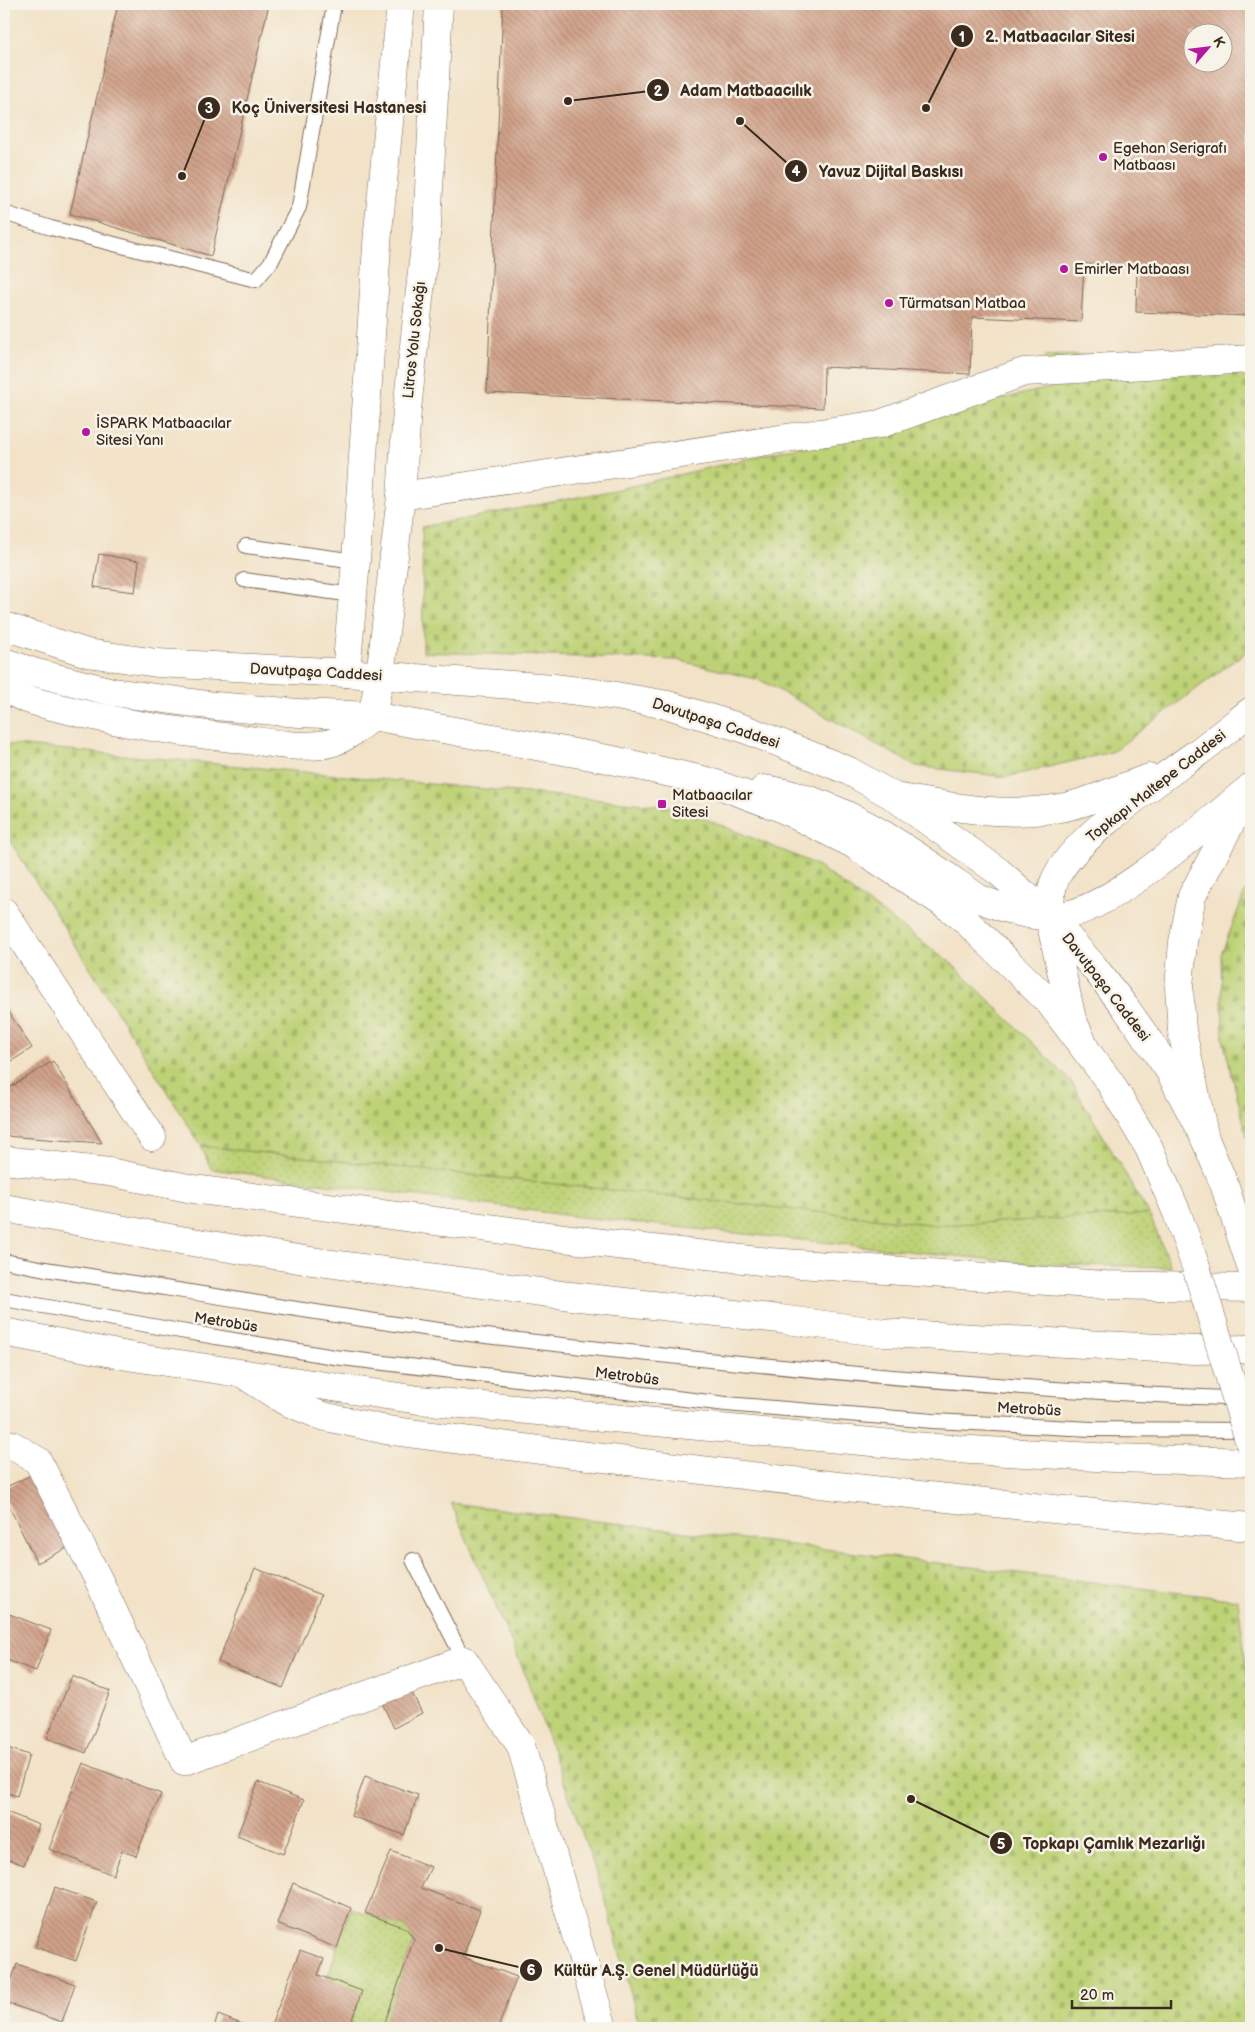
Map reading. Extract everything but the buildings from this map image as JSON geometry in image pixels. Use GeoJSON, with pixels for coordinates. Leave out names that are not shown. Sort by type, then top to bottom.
{"type":"FeatureCollection","features":[{"type":"Feature","properties":{"kind":"main road"},"geometry":{"type":"LineString","coordinates":[[340,715],[346,673],[356,561],[378,231],[400,4]]}},
{"type":"Feature","properties":{"kind":"main road","name":"Litros Yolu Sokağı"},"geometry":{"type":"LineString","coordinates":[[372,716],[380,676],[401,496],[407,410],[426,226],[439,4]]}},
{"type":"Feature","properties":{"kind":"main road"},"geometry":{"type":"LineString","coordinates":[[401,496],[880,424],[1024,372],[1251,359]]}},
{"type":"Feature","properties":{"kind":"main road","name":"Davutpaşa Caddesi"},"geometry":{"type":"LineString","coordinates":[[4,626],[87,653],[157,663],[346,673],[554,688],[610,695],[668,705],[745,729],[849,771],[893,796],[999,872],[1049,916],[1094,966],[1125,1006],[1169,1070],[1205,1139]]}},
{"type":"Feature","properties":{"kind":"main road"},"geometry":{"type":"LineString","coordinates":[[4,662],[33,672],[114,692],[215,706],[372,716],[608,760],[711,782],[799,796],[822,804],[882,834],[978,898],[991,904],[1049,916],[1073,914],[1096,904],[1152,867],[1250,787]]}},
{"type":"Feature","properties":{"kind":"main road"},"geometry":{"type":"LineString","coordinates":[[4,686],[32,700],[102,719],[167,730],[293,745],[320,745],[336,741],[356,730],[372,716]]}},
{"type":"Feature","properties":{"kind":"main road","name":"Topkapı Maltepe Caddesi"},"geometry":{"type":"LineString","coordinates":[[1087,1052],[1072,1019],[1049,916],[1053,883],[1062,868],[1080,846],[1121,810],[1251,711]]}},
{"type":"Feature","properties":{"kind":"main road"},"geometry":{"type":"LineString","coordinates":[[893,796],[999,812],[1034,812],[1066,806],[1114,792],[1176,768]]}},
{"type":"Feature","properties":{"kind":"main road"},"geometry":{"type":"LineString","coordinates":[[711,782],[781,808],[853,844],[962,917],[1050,1003],[1109,1081],[1149,1148],[1178,1213],[1251,1447]]}},
{"type":"Feature","properties":{"kind":"main road"},"geometry":{"type":"LineString","coordinates":[[1249,1259],[1224,1184],[1205,1139],[1182,1031],[1179,987],[1183,942],[1192,896],[1250,787]]}},
{"type":"Feature","properties":{"kind":"main road"},"geometry":{"type":"LineString","coordinates":[[4,912],[152,1137]]}},
{"type":"Feature","properties":{"kind":"main road"},"geometry":{"type":"LineString","coordinates":[[4,1160],[108,1172],[193,1188],[617,1245],[770,1262],[1104,1285],[1251,1288]]}},
{"type":"Feature","properties":{"kind":"main road"},"geometry":{"type":"LineString","coordinates":[[4,1208],[311,1262],[570,1296],[780,1319],[885,1333],[1174,1349],[1251,1349]]}},
{"type":"Feature","properties":{"kind":"main road"},"geometry":{"type":"LineString","coordinates":[[4,1332],[133,1357],[419,1400],[775,1435],[936,1448],[1104,1458],[1251,1462]]}},
{"type":"Feature","properties":{"kind":"main road"},"geometry":{"type":"LineString","coordinates":[[241,1373],[285,1401],[322,1416],[386,1430],[835,1486],[1251,1527]]}},
{"type":"Feature","properties":{"kind":"main road"},"geometry":{"type":"LineString","coordinates":[[4,1443],[12,1445],[38,1461],[99,1580],[184,1761],[464,1660],[521,1746],[603,2028]]}},
{"type":"Feature","properties":{"kind":"lane"},"geometry":{"type":"LineString","coordinates":[[4,213],[61,230],[256,280],[271,262],[299,207],[334,4]]}},
{"type":"Feature","properties":{"kind":"lane"},"geometry":{"type":"LineString","coordinates":[[246,546],[356,561]]}},
{"type":"Feature","properties":{"kind":"lane"},"geometry":{"type":"LineString","coordinates":[[244,580],[353,595]]}},
{"type":"Feature","properties":{"kind":"lane","name":"Metrobüs"},"geometry":{"type":"LineString","coordinates":[[4,1261],[364,1320],[630,1353],[913,1380],[1118,1394],[1251,1399]]}},
{"type":"Feature","properties":{"kind":"lane","name":"Metrobüs"},"geometry":{"type":"LineString","coordinates":[[4,1299],[334,1356],[726,1404],[973,1423],[1092,1428],[1251,1430]]}},
{"type":"Feature","properties":{"kind":"lane"},"geometry":{"type":"LineString","coordinates":[[413,1560],[464,1660]]}},
{"type":"Feature","properties":{"kind":"green space"},"geometry":{"type":"Polygon","coordinates":[[[1251,350],[1251,648],[1112,752],[1006,777],[916,766],[760,680],[677,660],[423,652],[422,527],[610,491],[1053,387],[1045,356],[1251,350]]]}},
{"type":"Feature","properties":{"kind":"green space"},"geometry":{"type":"Polygon","coordinates":[[[4,744],[677,807],[813,863],[949,961],[1070,1080],[1149,1214],[938,1225],[201,1146],[4,831],[4,744]]]}},
{"type":"Feature","properties":{"kind":"green space"},"geometry":{"type":"Polygon","coordinates":[[[1251,882],[1251,1152],[1223,1039],[1221,955],[1245,892],[1251,882]]]}},
{"type":"Feature","properties":{"kind":"green space"},"geometry":{"type":"Polygon","coordinates":[[[201,1146],[938,1225],[1149,1214],[1171,1267],[1034,1264],[580,1217],[211,1169],[201,1146]]]}},
{"type":"Feature","properties":{"kind":"green space"},"geometry":{"type":"Polygon","coordinates":[[[451,1503],[1238,1600],[1251,1703],[1251,2028],[640,2028],[604,1894],[526,1676],[451,1503]]]}},
{"type":"Feature","properties":{"kind":"green space"},"geometry":{"type":"Polygon","coordinates":[[[351,1908],[406,1928],[414,1939],[383,2028],[349,2028],[362,1991],[327,1978],[351,1908]]]}},
{"type":"Feature","properties":{"kind":"place","name":"Adam Matbaacılık"},"geometry":{"type":"Point","coordinates":[568,101]}},
{"type":"Feature","properties":{"kind":"place","name":"2. Matbaacılar Sitesi"},"geometry":{"type":"Point","coordinates":[926,108]}},
{"type":"Feature","properties":{"kind":"place","name":"Yavuz Dijital Baskısı"},"geometry":{"type":"Point","coordinates":[740,121]}},
{"type":"Feature","properties":{"kind":"place","name":"Egehan Serigrafı Matbaası"},"geometry":{"type":"Point","coordinates":[1103,157]}},
{"type":"Feature","properties":{"kind":"place","name":"Koç Üniversitesi Hastanesi"},"geometry":{"type":"Point","coordinates":[182,176]}},
{"type":"Feature","properties":{"kind":"place","name":"Emirler Matbaası"},"geometry":{"type":"Point","coordinates":[1064,269]}},
{"type":"Feature","properties":{"kind":"place","name":"Türmatsan Matbaa"},"geometry":{"type":"Point","coordinates":[889,303]}},
{"type":"Feature","properties":{"kind":"place","name":"İSPARK Matbaacılar Sitesi Yanı"},"geometry":{"type":"Point","coordinates":[86,432]}},
{"type":"Feature","properties":{"kind":"place","name":"Matbaacılar Sitesi"},"geometry":{"type":"Point","coordinates":[662,804]}},
{"type":"Feature","properties":{"kind":"place","name":"Topkapı Çamlık Mezarlığı"},"geometry":{"type":"Point","coordinates":[911,1799]}},
{"type":"Feature","properties":{"kind":"place","name":"Kültür A.Ş. Genel Müdürlüğü"},"geometry":{"type":"Point","coordinates":[439,1948]}}]}
